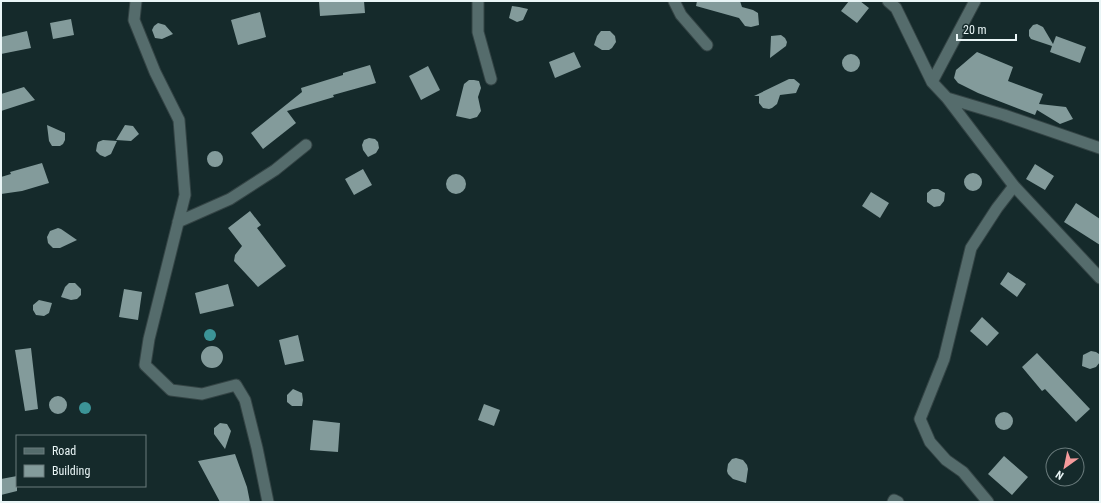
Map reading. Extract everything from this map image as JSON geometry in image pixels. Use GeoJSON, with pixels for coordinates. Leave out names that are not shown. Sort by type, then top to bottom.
{"type":"FeatureCollection","features":[{"type":"Feature","properties":{"kind":"street"},"geometry":{"type":"LineString","coordinates":[[136,1],[134,20],[155,72],[179,120],[185,195],[149,339],[145,366],[171,390],[202,394],[236,385],[245,400],[268,502]]}},
{"type":"Feature","properties":{"kind":"street"},"geometry":{"type":"LineString","coordinates":[[478,1],[478,32],[491,79]]}},
{"type":"Feature","properties":{"kind":"street"},"geometry":{"type":"LineString","coordinates":[[674,1],[681,15],[707,45]]}},
{"type":"Feature","properties":{"kind":"street"},"geometry":{"type":"LineString","coordinates":[[888,1],[896,8],[932,82],[947,98],[1014,186],[1100,278]]}},
{"type":"Feature","properties":{"kind":"street"},"geometry":{"type":"LineString","coordinates":[[932,82],[974,1]]}},
{"type":"Feature","properties":{"kind":"street"},"geometry":{"type":"LineString","coordinates":[[947,98],[1004,115],[1100,148]]}},
{"type":"Feature","properties":{"kind":"street"},"geometry":{"type":"LineString","coordinates":[[178,222],[230,200],[275,170],[306,145]]}},
{"type":"Feature","properties":{"kind":"street"},"geometry":{"type":"LineString","coordinates":[[988,502],[963,472],[946,460],[930,442],[920,419],[944,359],[971,248],[997,208],[1014,186]]}},
{"type":"Feature","properties":{"kind":"street"},"geometry":{"type":"LineString","coordinates":[[893,502],[894,500],[898,502]]}},
{"type":"Feature","properties":{"kind":"building"},"geometry":{"type":"Polygon","coordinates":[[[319,1],[364,1],[365,13],[320,16],[319,1]]]}},
{"type":"Feature","properties":{"kind":"building"},"geometry":{"type":"Polygon","coordinates":[[[697,1],[740,1],[742,7],[758,13],[759,25],[751,27],[745,26],[739,18],[696,6],[697,1]]]}},
{"type":"Feature","properties":{"kind":"building"},"geometry":{"type":"Polygon","coordinates":[[[849,1],[860,1],[869,8],[857,23],[841,11],[849,1]]]}},
{"type":"Feature","properties":{"kind":"building"},"geometry":{"type":"Polygon","coordinates":[[[512,6],[528,9],[523,20],[517,22],[509,18],[512,6]]]}},
{"type":"Feature","properties":{"kind":"building"},"geometry":{"type":"Polygon","coordinates":[[[260,12],[266,37],[238,45],[231,20],[260,12]]]}},
{"type":"Feature","properties":{"kind":"building"},"geometry":{"type":"Polygon","coordinates":[[[71,19],[74,35],[53,39],[50,23],[71,19]]]}},
{"type":"Feature","properties":{"kind":"building"},"geometry":{"type":"Polygon","coordinates":[[[158,23],[165,25],[173,34],[162,39],[155,38],[152,30],[158,23]]]}},
{"type":"Feature","properties":{"kind":"building"},"geometry":{"type":"Polygon","coordinates":[[[1037,24],[1043,27],[1053,44],[1056,36],[1086,47],[1080,63],[1050,52],[1052,46],[1031,39],[1029,36],[1029,30],[1033,25],[1037,24]]]}},
{"type":"Feature","properties":{"kind":"building"},"geometry":{"type":"Polygon","coordinates":[[[27,31],[31,48],[1,54],[1,37],[27,31]]]}},
{"type":"Feature","properties":{"kind":"building"},"geometry":{"type":"Polygon","coordinates":[[[601,31],[610,31],[615,36],[616,42],[609,50],[602,50],[594,45],[597,36],[601,31]]]}},
{"type":"Feature","properties":{"kind":"building"},"geometry":{"type":"Polygon","coordinates":[[[781,35],[787,42],[786,46],[770,58],[771,36],[781,35]]]}},
{"type":"Feature","properties":{"kind":"building"},"geometry":{"type":"Polygon","coordinates":[[[574,52],[581,67],[555,78],[549,62],[574,52]]]}},
{"type":"Feature","properties":{"kind":"building"},"geometry":{"type":"Polygon","coordinates":[[[977,52],[1013,67],[1008,81],[1043,94],[1039,104],[1066,107],[1073,119],[1060,124],[1037,110],[1035,115],[978,93],[958,83],[954,78],[956,70],[977,52]]]}},
{"type":"Feature","properties":{"kind":"building"},"geometry":{"type":"Polygon","coordinates":[[[851,54],[857,57],[860,63],[857,69],[851,72],[845,69],[842,63],[845,57],[851,54]]]}},
{"type":"Feature","properties":{"kind":"building"},"geometry":{"type":"Polygon","coordinates":[[[370,65],[376,83],[333,95],[334,97],[287,111],[296,123],[263,149],[251,133],[302,92],[301,88],[370,65]]]}},
{"type":"Feature","properties":{"kind":"building"},"geometry":{"type":"Polygon","coordinates":[[[428,66],[440,90],[421,100],[409,76],[428,66]]]}},
{"type":"Feature","properties":{"kind":"building"},"geometry":{"type":"Polygon","coordinates":[[[789,79],[794,79],[800,84],[796,93],[780,95],[777,104],[772,108],[763,108],[759,103],[759,96],[754,96],[789,79]]]}},
{"type":"Feature","properties":{"kind":"building"},"geometry":{"type":"Polygon","coordinates":[[[469,80],[479,81],[481,88],[478,97],[481,111],[477,117],[470,119],[456,116],[464,84],[469,80]]]}},
{"type":"Feature","properties":{"kind":"building"},"geometry":{"type":"Polygon","coordinates":[[[24,87],[35,100],[1,111],[1,94],[24,87]]]}},
{"type":"Feature","properties":{"kind":"building"},"geometry":{"type":"Polygon","coordinates":[[[47,125],[65,133],[65,140],[63,144],[60,146],[52,146],[49,141],[47,125]]]}},
{"type":"Feature","properties":{"kind":"building"},"geometry":{"type":"Polygon","coordinates":[[[125,125],[133,126],[139,134],[131,141],[116,140],[125,125]]]}},
{"type":"Feature","properties":{"kind":"building"},"geometry":{"type":"Polygon","coordinates":[[[369,138],[375,139],[378,142],[379,148],[376,153],[368,157],[363,150],[362,145],[364,140],[369,138]]]}},
{"type":"Feature","properties":{"kind":"building"},"geometry":{"type":"Polygon","coordinates":[[[103,140],[117,141],[111,154],[105,157],[96,151],[98,142],[103,140]]]}},
{"type":"Feature","properties":{"kind":"building"},"geometry":{"type":"Polygon","coordinates":[[[212,151],[218,151],[223,156],[221,165],[218,167],[212,167],[207,162],[207,156],[212,151]]]}},
{"type":"Feature","properties":{"kind":"building"},"geometry":{"type":"Polygon","coordinates":[[[42,163],[49,183],[22,191],[1,194],[1,177],[11,174],[10,172],[42,163]]]}},
{"type":"Feature","properties":{"kind":"building"},"geometry":{"type":"Polygon","coordinates":[[[1035,164],[1054,176],[1045,190],[1026,179],[1035,164]]]}},
{"type":"Feature","properties":{"kind":"building"},"geometry":{"type":"Polygon","coordinates":[[[363,169],[372,185],[354,195],[345,179],[363,169]]]}},
{"type":"Feature","properties":{"kind":"building"},"geometry":{"type":"Polygon","coordinates":[[[973,173],[979,176],[982,182],[979,188],[973,191],[967,188],[964,182],[967,176],[973,173]]]}},
{"type":"Feature","properties":{"kind":"building"},"geometry":{"type":"Polygon","coordinates":[[[456,174],[463,177],[466,184],[463,191],[456,194],[449,191],[446,184],[449,177],[456,174]]]}},
{"type":"Feature","properties":{"kind":"building"},"geometry":{"type":"Polygon","coordinates":[[[932,189],[938,189],[945,193],[944,201],[940,206],[934,207],[927,202],[927,193],[932,189]]]}},
{"type":"Feature","properties":{"kind":"building"},"geometry":{"type":"Polygon","coordinates":[[[871,192],[889,203],[880,218],[862,206],[871,192]]]}},
{"type":"Feature","properties":{"kind":"building"},"geometry":{"type":"Polygon","coordinates":[[[1076,203],[1100,219],[1100,245],[1064,222],[1076,203]]]}},
{"type":"Feature","properties":{"kind":"building"},"geometry":{"type":"Polygon","coordinates":[[[250,211],[261,225],[257,228],[286,266],[258,287],[234,261],[235,255],[242,246],[228,228],[250,211]]]}},
{"type":"Feature","properties":{"kind":"building"},"geometry":{"type":"Polygon","coordinates":[[[58,228],[77,240],[60,248],[53,248],[48,243],[47,237],[50,231],[58,228]]]}},
{"type":"Feature","properties":{"kind":"building"},"geometry":{"type":"Polygon","coordinates":[[[1008,272],[1026,284],[1017,297],[1000,284],[1008,272]]]}},
{"type":"Feature","properties":{"kind":"building"},"geometry":{"type":"Polygon","coordinates":[[[69,283],[75,283],[81,289],[81,295],[77,299],[71,300],[61,297],[65,287],[69,283]]]}},
{"type":"Feature","properties":{"kind":"building"},"geometry":{"type":"Polygon","coordinates":[[[228,284],[234,306],[200,314],[195,293],[228,284]]]}},
{"type":"Feature","properties":{"kind":"building"},"geometry":{"type":"Polygon","coordinates":[[[124,289],[142,292],[138,320],[119,317],[124,289]]]}},
{"type":"Feature","properties":{"kind":"building"},"geometry":{"type":"Polygon","coordinates":[[[39,300],[52,303],[49,313],[44,316],[36,315],[33,310],[33,305],[39,300]]]}},
{"type":"Feature","properties":{"kind":"building"},"geometry":{"type":"Polygon","coordinates":[[[982,317],[999,333],[987,346],[970,331],[982,317]]]}},
{"type":"Feature","properties":{"kind":"building"},"geometry":{"type":"Polygon","coordinates":[[[298,335],[304,361],[285,365],[279,340],[298,335]]]}},
{"type":"Feature","properties":{"kind":"building"},"geometry":{"type":"Polygon","coordinates":[[[212,346],[220,349],[223,357],[220,365],[212,368],[204,365],[201,357],[204,349],[212,346]]]}},
{"type":"Feature","properties":{"kind":"building"},"geometry":{"type":"Polygon","coordinates":[[[31,348],[38,409],[25,411],[15,350],[31,348]]]}},
{"type":"Feature","properties":{"kind":"building"},"geometry":{"type":"Polygon","coordinates":[[[1091,351],[1099,354],[1100,362],[1096,367],[1090,369],[1082,366],[1083,355],[1091,351]]]}},
{"type":"Feature","properties":{"kind":"building"},"geometry":{"type":"Polygon","coordinates":[[[1037,353],[1090,409],[1076,422],[1045,389],[1042,391],[1022,367],[1037,353]]]}},
{"type":"Feature","properties":{"kind":"building"},"geometry":{"type":"Polygon","coordinates":[[[293,389],[302,393],[302,406],[292,406],[287,402],[287,395],[293,389]]]}},
{"type":"Feature","properties":{"kind":"building"},"geometry":{"type":"Polygon","coordinates":[[[58,396],[64,399],[67,405],[64,411],[58,414],[52,411],[49,405],[52,399],[58,396]]]}},
{"type":"Feature","properties":{"kind":"building"},"geometry":{"type":"Polygon","coordinates":[[[484,404],[500,410],[494,426],[478,420],[484,404]]]}},
{"type":"Feature","properties":{"kind":"building"},"geometry":{"type":"Polygon","coordinates":[[[1004,412],[1010,415],[1013,421],[1010,427],[1004,430],[998,427],[995,421],[998,415],[1004,412]]]}},
{"type":"Feature","properties":{"kind":"building"},"geometry":{"type":"Polygon","coordinates":[[[313,420],[340,423],[338,452],[310,450],[313,420]]]}},
{"type":"Feature","properties":{"kind":"building"},"geometry":{"type":"Polygon","coordinates":[[[220,423],[227,424],[231,431],[225,449],[214,434],[214,428],[220,423]]]}},
{"type":"Feature","properties":{"kind":"building"},"geometry":{"type":"Polygon","coordinates":[[[235,454],[247,487],[250,502],[220,502],[198,461],[235,454]]]}},
{"type":"Feature","properties":{"kind":"building"},"geometry":{"type":"Polygon","coordinates":[[[1004,456],[1028,477],[1012,495],[988,474],[1004,456]]]}},
{"type":"Feature","properties":{"kind":"building"},"geometry":{"type":"Polygon","coordinates":[[[736,458],[743,460],[747,465],[748,469],[746,483],[733,479],[728,474],[728,464],[732,459],[736,458]]]}},
{"type":"Feature","properties":{"kind":"building"},"geometry":{"type":"Polygon","coordinates":[[[16,476],[17,491],[1,495],[1,479],[16,476]]]}}]}
